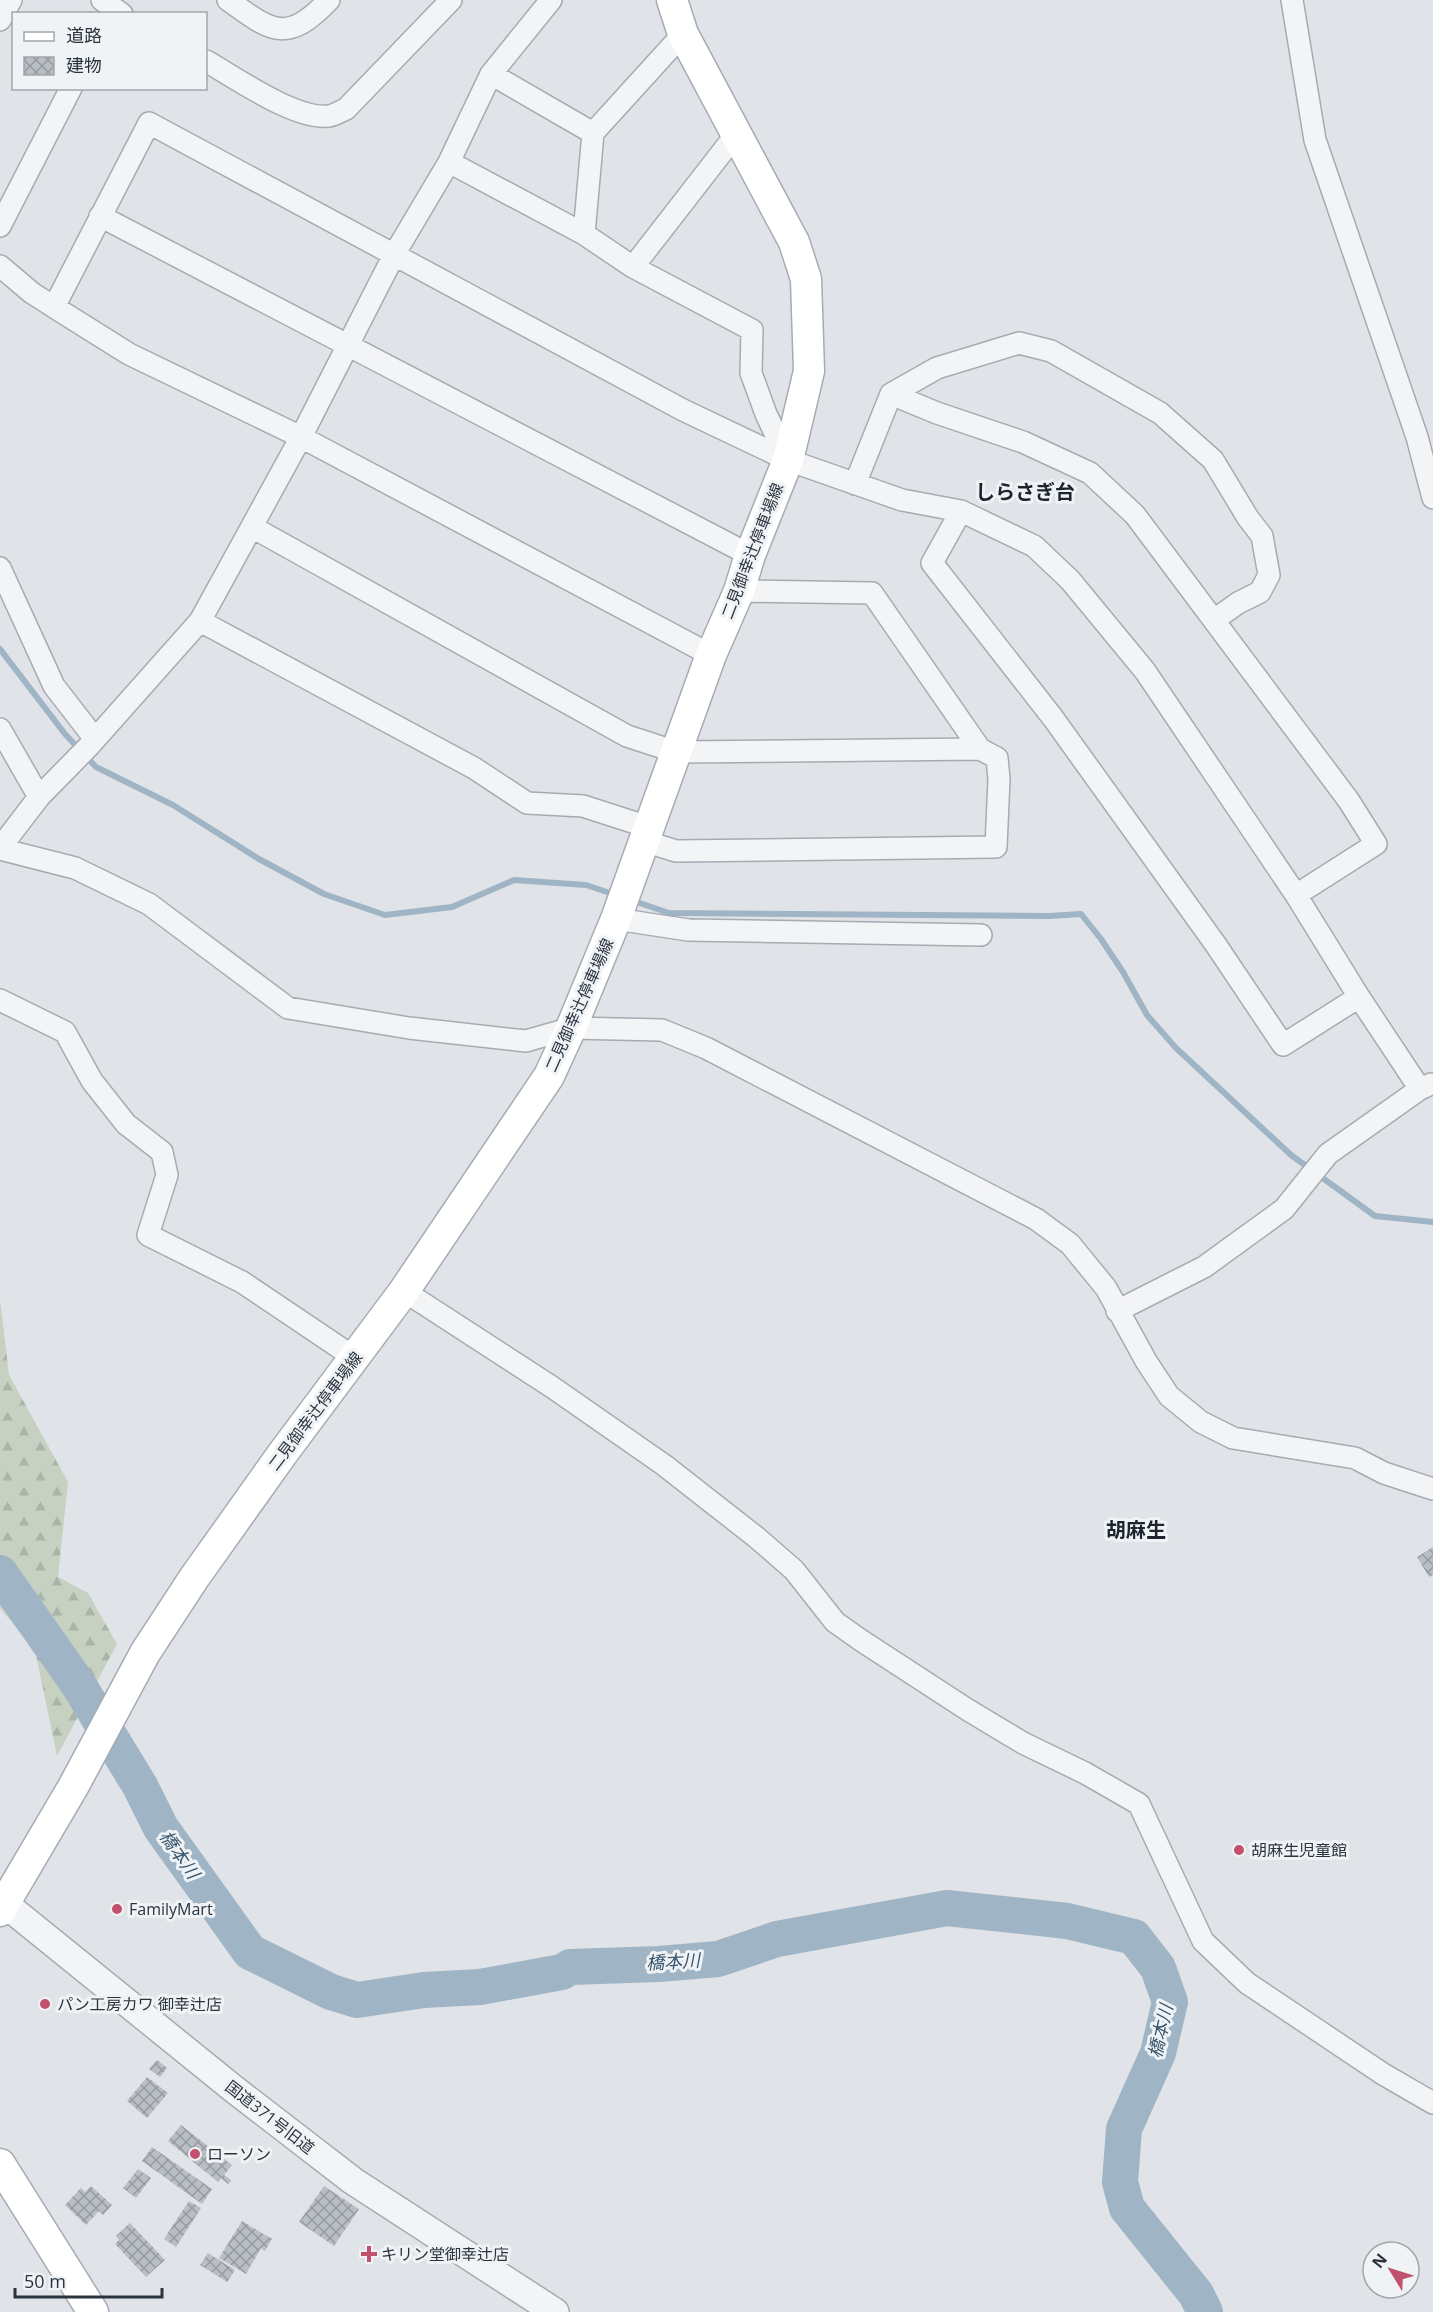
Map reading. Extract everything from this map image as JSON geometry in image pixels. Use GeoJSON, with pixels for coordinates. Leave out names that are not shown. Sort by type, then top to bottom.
{"type":"FeatureCollection","features":[{"type":"Feature","properties":{"kind":"main road","name":"二見御幸辻停車場線"},"geometry":{"type":"LineString","coordinates":[[1,1905],[73,1787],[145,1653],[218,1544],[283,1453],[405,1292],[549,1076],[616,917],[711,655],[739,591],[750,555],[788,460],[808,371],[806,279],[794,242],[683,34],[672,0]]}},
{"type":"Feature","properties":{"kind":"main road"},"geometry":{"type":"LineString","coordinates":[[4,2176],[93,2312]]}},
{"type":"Feature","properties":{"kind":"street"},"geometry":{"type":"LineString","coordinates":[[0,20],[11,0]]}},
{"type":"Feature","properties":{"kind":"street"},"geometry":{"type":"LineString","coordinates":[[228,0],[262,24],[279,30],[298,27],[329,0]]}},
{"type":"Feature","properties":{"kind":"street"},"geometry":{"type":"LineString","coordinates":[[207,62],[294,111],[330,116],[346,109],[451,0]]}},
{"type":"Feature","properties":{"kind":"street"},"geometry":{"type":"LineString","coordinates":[[551,0],[491,74],[449,162],[395,254],[350,345],[200,621],[92,743],[45,792],[0,848],[75,868],[149,904],[288,1008],[409,1028],[526,1041],[571,1028],[662,1030],[706,1048],[1036,1219],[1070,1244],[1106,1288],[1117,1311],[1169,1396],[1201,1422],[1233,1438],[1355,1458],[1384,1473],[1433,1489]]}},
{"type":"Feature","properties":{"kind":"street"},"geometry":{"type":"LineString","coordinates":[[1292,0],[1315,140],[1417,437],[1433,498]]}},
{"type":"Feature","properties":{"kind":"street"},"geometry":{"type":"LineString","coordinates":[[584,234],[593,133],[683,34]]}},
{"type":"Feature","properties":{"kind":"street"},"geometry":{"type":"LineString","coordinates":[[491,74],[593,133]]}},
{"type":"Feature","properties":{"kind":"street"},"geometry":{"type":"LineString","coordinates":[[0,226],[69,90]]}},
{"type":"Feature","properties":{"kind":"street"},"geometry":{"type":"LineString","coordinates":[[54,307],[149,123],[683,410],[788,460],[902,500],[961,511],[1034,546],[1070,580],[1145,671],[1296,896],[1359,998],[1426,1086],[1328,1154],[1284,1209],[1204,1267],[1117,1311]]}},
{"type":"Feature","properties":{"kind":"street"},"geometry":{"type":"LineString","coordinates":[[633,267],[737,133]]}},
{"type":"Feature","properties":{"kind":"street"},"geometry":{"type":"LineString","coordinates":[[449,162],[584,234],[633,267],[752,330],[751,373],[766,414],[788,460]]}},
{"type":"Feature","properties":{"kind":"street"},"geometry":{"type":"LineString","coordinates":[[100,216],[750,555]]}},
{"type":"Feature","properties":{"kind":"street"},"geometry":{"type":"LineString","coordinates":[[0,266],[32,293],[129,354],[301,437],[711,655]]}},
{"type":"Feature","properties":{"kind":"street"},"geometry":{"type":"LineString","coordinates":[[855,484],[891,393],[937,368],[1019,343],[1051,351],[1160,413],[1213,460],[1262,536],[1269,575],[1260,592],[1238,603],[1214,620]]}},
{"type":"Feature","properties":{"kind":"street"},"geometry":{"type":"LineString","coordinates":[[891,393],[937,413],[1023,442],[1090,473],[1135,515],[1349,801],[1376,844],[1296,896]]}},
{"type":"Feature","properties":{"kind":"street"},"geometry":{"type":"LineString","coordinates":[[961,511],[932,563],[1053,718],[1216,945],[1283,1045],[1359,998]]}},
{"type":"Feature","properties":{"kind":"street"},"geometry":{"type":"LineString","coordinates":[[252,527],[627,736],[676,752],[980,749]]}},
{"type":"Feature","properties":{"kind":"street"},"geometry":{"type":"LineString","coordinates":[[0,568],[54,686],[92,743]]}},
{"type":"Feature","properties":{"kind":"street"},"geometry":{"type":"LineString","coordinates":[[200,621],[474,768],[527,803],[583,806],[646,834],[676,851],[996,848],[999,779],[997,758],[980,749],[872,593],[739,591]]}},
{"type":"Feature","properties":{"kind":"street"},"geometry":{"type":"LineString","coordinates":[[0,729],[45,792]]}},
{"type":"Feature","properties":{"kind":"street"},"geometry":{"type":"LineString","coordinates":[[616,917],[688,930],[981,934]]}},
{"type":"Feature","properties":{"kind":"street"},"geometry":{"type":"LineString","coordinates":[[0,1000],[65,1032],[92,1081],[126,1124],[162,1152],[166,1175],[148,1235],[242,1282],[355,1358]]}},
{"type":"Feature","properties":{"kind":"street"},"geometry":{"type":"LineString","coordinates":[[405,1292],[552,1387],[664,1465],[794,1570],[835,1622],[862,1641],[1014,1737],[1085,1773],[1139,1804],[1203,1941],[1247,1983],[1383,2074],[1433,2103]]}},
{"type":"Feature","properties":{"kind":"street","name":"国道371号旧道"},"geometry":{"type":"LineString","coordinates":[[1,1905],[352,2181],[555,2312]]}},
{"type":"Feature","properties":{"kind":"green space"},"geometry":{"type":"Polygon","coordinates":[[[0,1300],[9,1375],[68,1482],[58,1577],[88,1593],[117,1644],[57,1756],[35,1650],[0,1608],[0,1300]]]}},
{"type":"Feature","properties":{"kind":"building"},"geometry":{"type":"Polygon","coordinates":[[[1433,1547],[1433,1575],[1429,1577],[1417,1557],[1433,1547]]]}},
{"type":"Feature","properties":{"kind":"building"},"geometry":{"type":"Polygon","coordinates":[[[157,2060],[167,2068],[160,2077],[149,2069],[157,2060]]]}},
{"type":"Feature","properties":{"kind":"building"},"geometry":{"type":"Polygon","coordinates":[[[147,2077],[168,2093],[147,2118],[127,2101],[147,2077]]]}},
{"type":"Feature","properties":{"kind":"building"},"geometry":{"type":"Polygon","coordinates":[[[181,2125],[232,2165],[224,2175],[231,2180],[228,2184],[221,2178],[218,2182],[168,2141],[181,2125]]]}},
{"type":"Feature","properties":{"kind":"building"},"geometry":{"type":"Polygon","coordinates":[[[152,2147],[212,2189],[202,2204],[142,2161],[152,2147]]]}},
{"type":"Feature","properties":{"kind":"building"},"geometry":{"type":"Polygon","coordinates":[[[138,2169],[151,2178],[136,2198],[123,2188],[138,2169]]]}},
{"type":"Feature","properties":{"kind":"building"},"geometry":{"type":"Polygon","coordinates":[[[91,2186],[112,2205],[103,2215],[99,2211],[86,2225],[65,2205],[81,2188],[85,2192],[91,2186]]]}},
{"type":"Feature","properties":{"kind":"building"},"geometry":{"type":"Polygon","coordinates":[[[324,2186],[359,2209],[334,2246],[299,2222],[324,2186]]]}},
{"type":"Feature","properties":{"kind":"building"},"geometry":{"type":"Polygon","coordinates":[[[189,2201],[201,2208],[176,2247],[164,2239],[189,2201]]]}},
{"type":"Feature","properties":{"kind":"building"},"geometry":{"type":"Polygon","coordinates":[[[242,2221],[272,2239],[265,2251],[261,2248],[246,2274],[219,2258],[242,2221]]]}},
{"type":"Feature","properties":{"kind":"building"},"geometry":{"type":"Polygon","coordinates":[[[130,2223],[165,2260],[146,2277],[115,2244],[119,2240],[116,2236],[130,2223]]]}},
{"type":"Feature","properties":{"kind":"building"},"geometry":{"type":"Polygon","coordinates":[[[208,2253],[235,2270],[227,2282],[200,2265],[208,2253]]]}},
{"type":"Feature","properties":{"kind":"waterway"},"geometry":{"type":"LineString","coordinates":[[0,649],[65,734],[96,767],[173,805],[259,859],[324,894],[385,915],[452,907],[514,880],[586,885],[616,895]]}},
{"type":"Feature","properties":{"kind":"waterway"},"geometry":{"type":"LineString","coordinates":[[631,900],[669,913],[1049,916],[1081,914],[1123,972],[1147,1015],[1176,1048],[1291,1155],[1375,1216],[1433,1222]]}},
{"type":"Feature","properties":{"kind":"waterway","name":"橋本川"},"geometry":{"type":"LineString","coordinates":[[0,1573],[78,1684],[140,1786],[161,1828],[250,1952],[331,1992],[357,2000],[424,1990],[480,1987],[562,1972],[570,1967],[659,1964],[718,1959],[777,1939],[947,1908],[1067,1921],[1134,1937],[1158,1968],[1170,2002],[1158,2053],[1124,2129],[1120,2182],[1127,2208],[1196,2294],[1205,2312]]}},
{"type":"Feature","properties":{"kind":"place","name":"胡麻生児童館"},"geometry":{"type":"Point","coordinates":[1239,1850]}},
{"type":"Feature","properties":{"kind":"place","name":"FamilyMart"},"geometry":{"type":"Point","coordinates":[117,1909]}},
{"type":"Feature","properties":{"kind":"place","name":"パン工房カワ 御幸辻店"},"geometry":{"type":"Point","coordinates":[45,2004]}},
{"type":"Feature","properties":{"kind":"place","name":"ローソン"},"geometry":{"type":"Point","coordinates":[195,2154]}},
{"type":"Feature","properties":{"kind":"place","name":"キリン堂御幸辻店"},"geometry":{"type":"Point","coordinates":[369,2254]}},
{"type":"Feature","properties":{"kind":"district","name":"しらさぎ台"},"geometry":{"type":"Point","coordinates":[1025,491]}},
{"type":"Feature","properties":{"kind":"district","name":"胡麻生"},"geometry":{"type":"Point","coordinates":[1136,1529]}}]}
